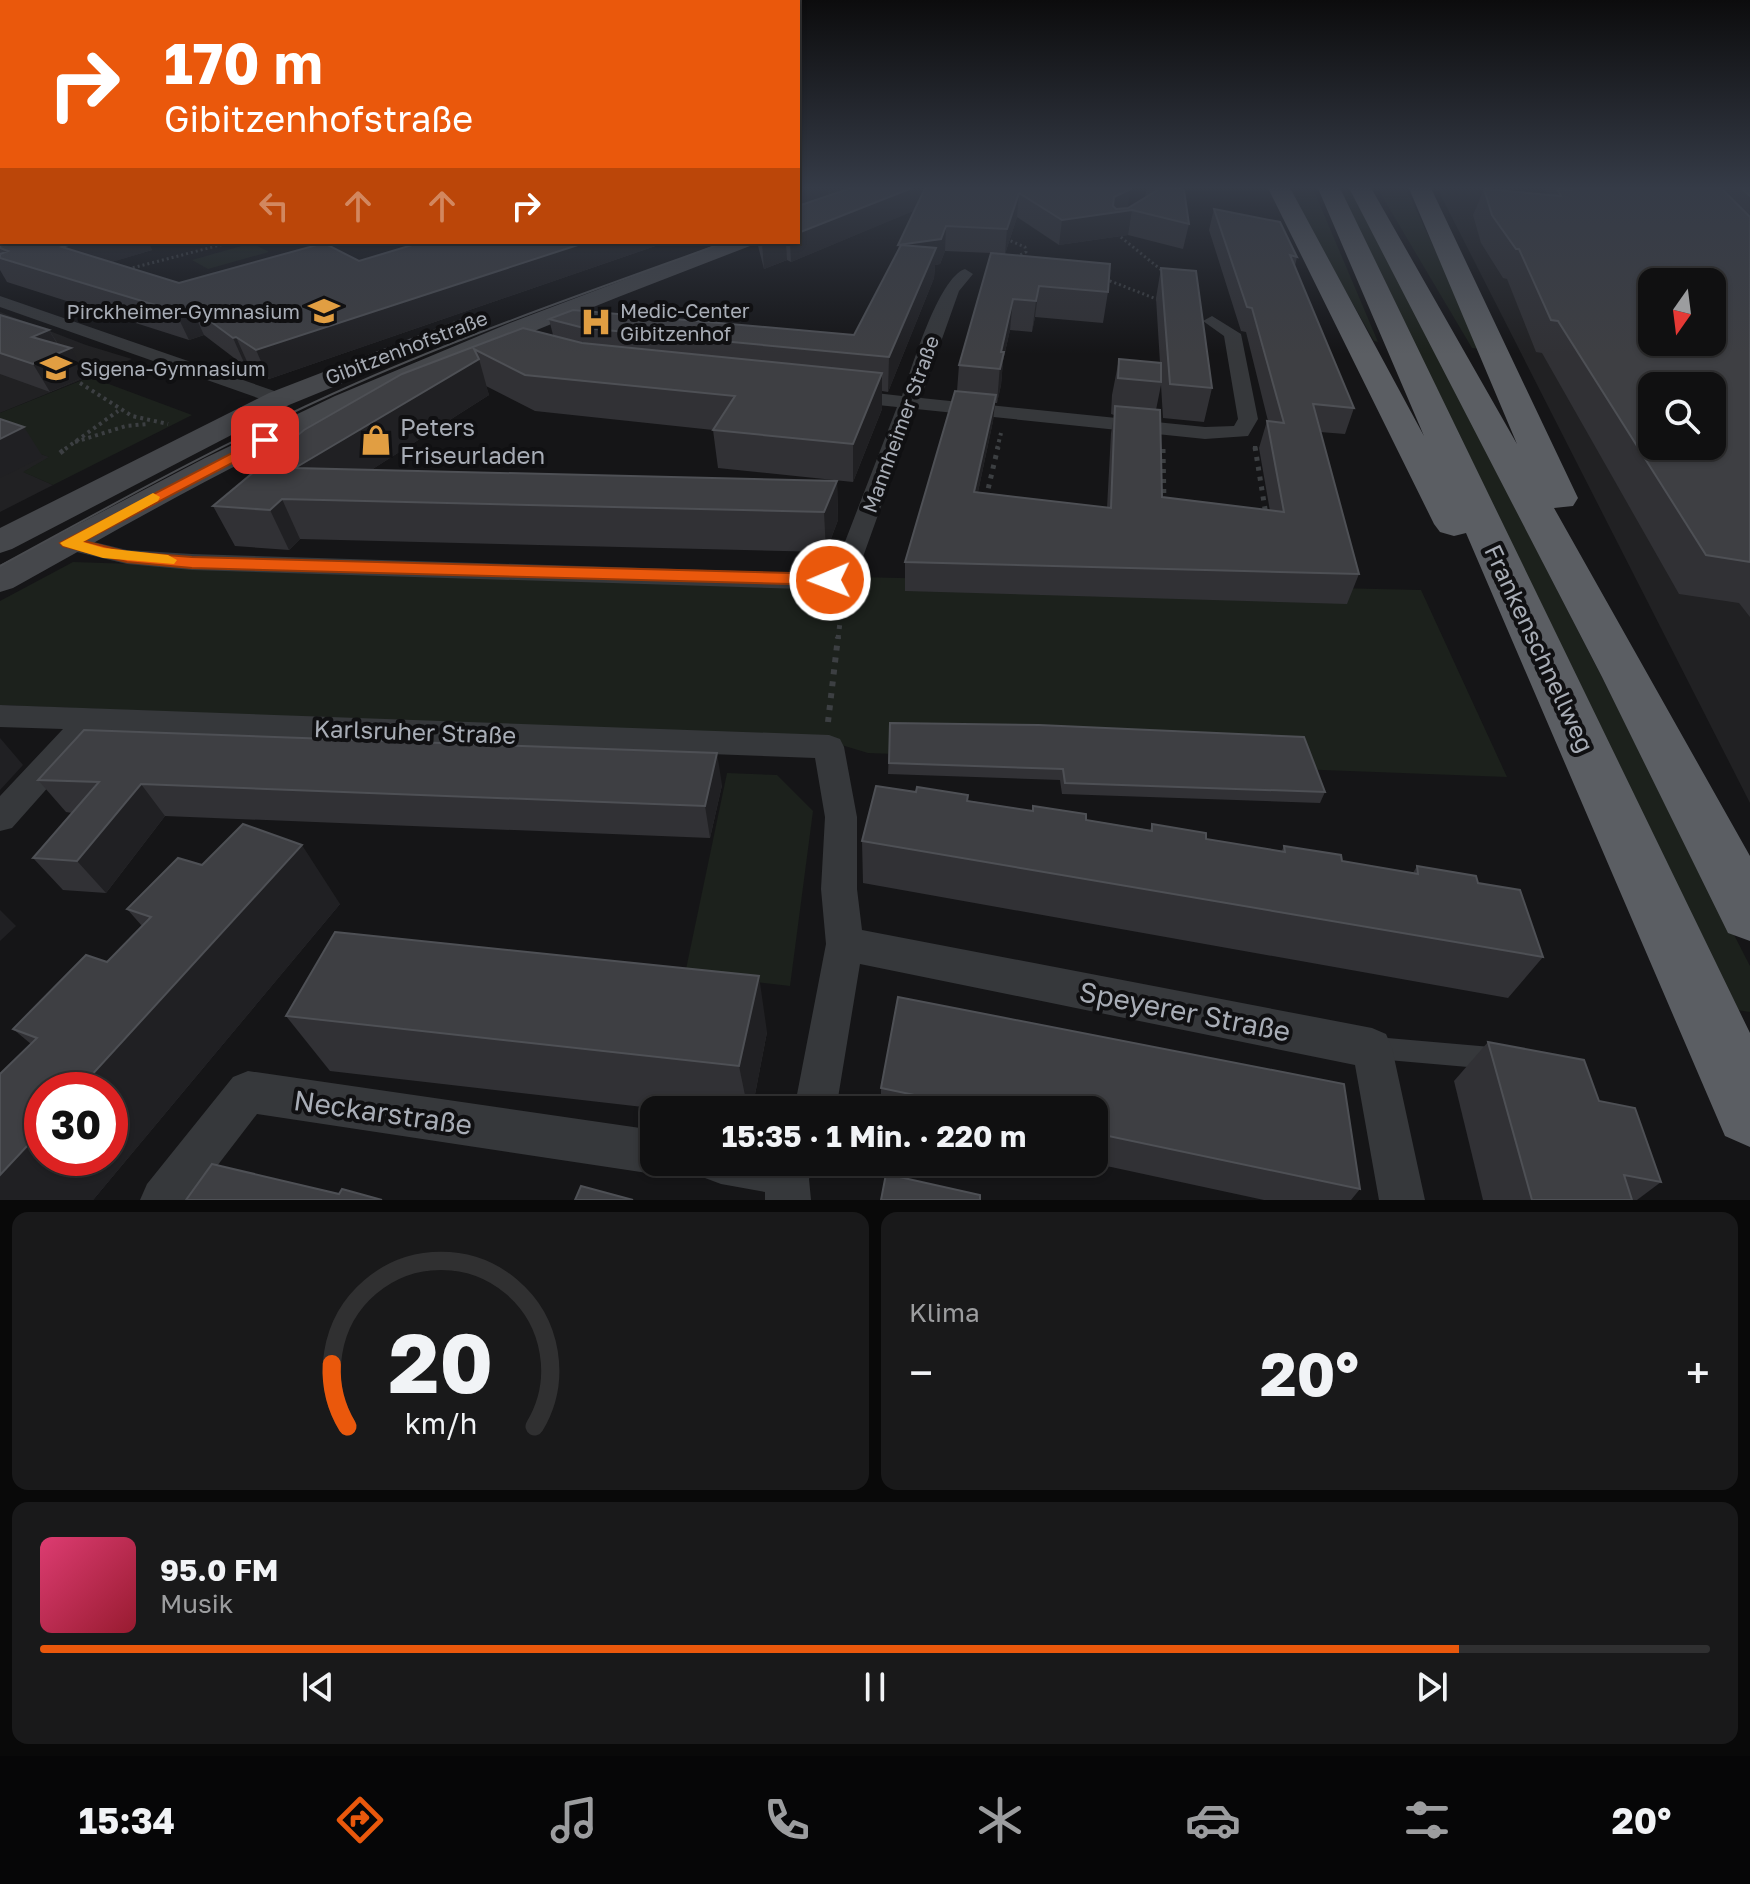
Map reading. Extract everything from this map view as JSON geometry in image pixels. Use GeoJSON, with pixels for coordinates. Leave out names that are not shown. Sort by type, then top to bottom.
{"type":"FeatureCollection","features":[{"type":"Feature","properties":{"kind":"highway"},"geometry":{"type":"LineString","coordinates":[[1307,242],[1425,470],[1610,801]]}},
{"type":"Feature","properties":{"kind":"highway","name":"Frankenschnellweg"},"geometry":{"type":"LineString","coordinates":[[1354,242],[1750,1111]]}},
{"type":"Feature","properties":{"kind":"highway"},"geometry":{"type":"LineString","coordinates":[[1389,242],[1685,786],[1750,914]]}},
{"type":"Feature","properties":{"kind":"highway"},"geometry":{"type":"LineString","coordinates":[[1444,242],[1537,452],[1620,623],[1685,786]]}},
{"type":"Feature","properties":{"kind":"main road","name":"Gibitzenhofstraße"},"geometry":{"type":"LineString","coordinates":[[0,580],[278,434],[690,244]]}},
{"type":"Feature","properties":{"kind":"main road","name":"Gibitzenhofstraße"},"geometry":{"type":"LineString","coordinates":[[0,542],[279,399],[488,338],[738,244]]}},
{"type":"Feature","properties":{"kind":"street","name":"Mannheimer Straße"},"geometry":{"type":"LineString","coordinates":[[839,577],[847,568],[951,290],[965,274]]}},
{"type":"Feature","properties":{"kind":"street"},"geometry":{"type":"LineString","coordinates":[[0,301],[279,399]]}},
{"type":"Feature","properties":{"kind":"street"},"geometry":{"type":"LineString","coordinates":[[829,394],[1162,428],[1228,434],[1241,432],[1248,419],[1232,334],[1212,321]]}},
{"type":"Feature","properties":{"kind":"street"},"geometry":{"type":"LineString","coordinates":[[69,543],[127,557],[192,562],[803,581],[839,577]]}},
{"type":"Feature","properties":{"kind":"street","name":"Karlsruher Straße"},"geometry":{"type":"LineString","coordinates":[[0,716],[829,747]]}},
{"type":"Feature","properties":{"kind":"street"},"geometry":{"type":"LineString","coordinates":[[0,818],[91,719]]}},
{"type":"Feature","properties":{"kind":"street"},"geometry":{"type":"LineString","coordinates":[[818,1096],[845,944],[839,889],[841,817],[829,747]]}},
{"type":"Feature","properties":{"kind":"street","name":"Speyerer Straße"},"geometry":{"type":"LineString","coordinates":[[845,944],[1372,1048]]}},
{"type":"Feature","properties":{"kind":"street"},"geometry":{"type":"LineString","coordinates":[[1372,1048],[1402,1200]]}},
{"type":"Feature","properties":{"kind":"street","name":"Neckarstraße"},"geometry":{"type":"LineString","coordinates":[[163,1200],[248,1092],[640,1150]]}},
{"type":"Feature","properties":{"kind":"lane"},"geometry":{"type":"LineString","coordinates":[[1372,1048],[1509,1060]]}},
{"type":"Feature","properties":{"kind":"path"},"geometry":{"type":"LineString","coordinates":[[965,274],[986,261],[1013,258],[1026,252],[1016,242]]}},
{"type":"Feature","properties":{"kind":"path"},"geometry":{"type":"LineString","coordinates":[[1127,242],[1156,263],[1164,271],[1168,282]]}},
{"type":"Feature","properties":{"kind":"path"},"geometry":{"type":"LineString","coordinates":[[125,270],[224,244]]}},
{"type":"Feature","properties":{"kind":"path"},"geometry":{"type":"LineString","coordinates":[[1094,278],[1108,279],[1170,305],[1173,324],[1195,326],[1212,321]]}},
{"type":"Feature","properties":{"kind":"path"},"geometry":{"type":"LineString","coordinates":[[80,383],[118,411],[152,423]]}},
{"type":"Feature","properties":{"kind":"path"},"geometry":{"type":"LineString","coordinates":[[60,453],[118,411]]}},
{"type":"Feature","properties":{"kind":"path"},"geometry":{"type":"LineString","coordinates":[[983,512],[1005,411]]}},
{"type":"Feature","properties":{"kind":"path"},"geometry":{"type":"LineString","coordinates":[[75,442],[126,426],[152,423],[224,425]]}},
{"type":"Feature","properties":{"kind":"path"},"geometry":{"type":"LineString","coordinates":[[1162,428],[1164,507]]}},
{"type":"Feature","properties":{"kind":"path"},"geometry":{"type":"LineString","coordinates":[[1241,432],[1253,438],[1268,527]]}},
{"type":"Feature","properties":{"kind":"path"},"geometry":{"type":"LineString","coordinates":[[829,747],[827,712],[845,584],[839,577]]}},
{"type":"Feature","properties":{"kind":"shaded area"},"geometry":{"type":"Polygon","coordinates":[[[1318,242],[1336,242],[1378,342],[1374,341],[1318,242]]]}},
{"type":"Feature","properties":{"kind":"shaded area"},"geometry":{"type":"Polygon","coordinates":[[[1365,242],[1379,242],[1750,966],[1750,1012],[1737,1010],[1365,242]]]}},
{"type":"Feature","properties":{"kind":"shaded area"},"geometry":{"type":"Polygon","coordinates":[[[1409,242],[1431,242],[1482,349],[1472,348],[1409,242]]]}},
{"type":"Feature","properties":{"kind":"shaded area"},"geometry":{"type":"Polygon","coordinates":[[[1464,242],[1750,242],[1750,803],[1464,242]]]}},
{"type":"Feature","properties":{"kind":"shaded area"},"geometry":{"type":"Polygon","coordinates":[[[248,244],[269,252],[208,269],[192,260],[248,244]]]}},
{"type":"Feature","properties":{"kind":"shaded area","name":"Sigena-Gymnasium"},"geometry":{"type":"Polygon","coordinates":[[[0,312],[86,345],[132,359],[0,413],[0,312]]]}},
{"type":"Feature","properties":{"kind":"shaded area"},"geometry":{"type":"Polygon","coordinates":[[[90,377],[192,415],[53,485],[23,472],[49,457],[0,440],[0,413],[90,377]]]}},
{"type":"Feature","properties":{"kind":"shaded area"},"geometry":{"type":"Polygon","coordinates":[[[0,440],[50,457],[24,472],[53,485],[0,512],[0,440]]]}},
{"type":"Feature","properties":{"kind":"shaded area"},"geometry":{"type":"Polygon","coordinates":[[[73,562],[836,587],[857,577],[1421,590],[1507,777],[868,753],[818,738],[0,705],[0,601],[73,562]]]}},
{"type":"Feature","properties":{"kind":"shaded area"},"geometry":{"type":"Polygon","coordinates":[[[727,773],[777,775],[813,811],[790,986],[685,974],[727,773]]]}},
{"type":"Feature","properties":{"kind":"building"},"geometry":{"type":"Polygon","coordinates":[[[1225,242],[1290,242],[1297,257],[1290,255],[1354,408],[1313,404],[1359,574],[905,562],[955,391],[996,395],[974,492],[1111,508],[1115,406],[1160,410],[1162,497],[1284,512],[1267,421],[1284,423],[1252,308],[1247,307],[1225,242]]]}},
{"type":"Feature","properties":{"kind":"building"},"geometry":{"type":"Polygon","coordinates":[[[1511,242],[1750,242],[1750,562],[1706,555],[1646,460],[1726,460],[1726,372],[1638,372],[1638,447],[1558,321],[1551,320],[1519,249],[1511,242]]]}},
{"type":"Feature","properties":{"kind":"building"},"geometry":{"type":"Polygon","coordinates":[[[0,244],[72,244],[62,247],[179,283],[320,244],[359,261],[415,244],[581,244],[256,350],[233,338],[191,307],[175,311],[0,258],[0,254],[8,251],[0,248],[0,244]]]}},
{"type":"Feature","properties":{"kind":"building"},"geometry":{"type":"Polygon","coordinates":[[[901,245],[936,248],[889,357],[584,328],[549,319],[573,310],[854,335],[901,245]]]}},
{"type":"Feature","properties":{"kind":"building"},"geometry":{"type":"Polygon","coordinates":[[[991,253],[1110,264],[1108,292],[1039,286],[1036,301],[1013,299],[1000,369],[959,365],[991,253]]]}},
{"type":"Feature","properties":{"kind":"building"},"geometry":{"type":"Polygon","coordinates":[[[1161,268],[1196,271],[1212,388],[1170,384],[1161,268]]]}},
{"type":"Feature","properties":{"kind":"building"},"geometry":{"type":"Polygon","coordinates":[[[0,315],[49,330],[32,337],[71,348],[33,364],[0,353],[0,315]]]}},
{"type":"Feature","properties":{"kind":"building"},"geometry":{"type":"Polygon","coordinates":[[[523,328],[582,343],[882,373],[853,444],[713,430],[735,396],[525,375],[474,349],[479,359],[295,468],[837,481],[824,512],[282,499],[270,510],[213,506],[304,430],[402,374],[523,328]]]}},
{"type":"Feature","properties":{"kind":"building"},"geometry":{"type":"Polygon","coordinates":[[[1119,359],[1161,363],[1161,382],[1118,378],[1119,359]]]}},
{"type":"Feature","properties":{"kind":"building"},"geometry":{"type":"Polygon","coordinates":[[[0,419],[24,427],[0,439],[0,419]]]}},
{"type":"Feature","properties":{"kind":"building"},"geometry":{"type":"Polygon","coordinates":[[[890,723],[1039,725],[1304,737],[1325,792],[1065,783],[1063,769],[889,763],[890,723]]]}},
{"type":"Feature","properties":{"kind":"building"},"geometry":{"type":"Polygon","coordinates":[[[84,730],[717,753],[705,806],[141,784],[77,861],[33,858],[99,782],[38,780],[84,730]]]}},
{"type":"Feature","properties":{"kind":"building"},"geometry":{"type":"Polygon","coordinates":[[[876,786],[916,792],[917,787],[968,795],[967,801],[1033,811],[1033,806],[1086,814],[1086,820],[1152,831],[1152,824],[1206,833],[1206,839],[1285,852],[1284,846],[1341,855],[1342,861],[1418,874],[1417,866],[1476,876],[1478,883],[1520,890],[1543,957],[862,841],[876,786]]]}},
{"type":"Feature","properties":{"kind":"building"},"geometry":{"type":"Polygon","coordinates":[[[243,824],[302,845],[94,1072],[24,1072],[24,1149],[0,1175],[0,1074],[37,1038],[13,1029],[86,955],[107,962],[151,917],[127,909],[178,858],[202,865],[243,824]]]}},
{"type":"Feature","properties":{"kind":"building"},"geometry":{"type":"Polygon","coordinates":[[[335,932],[759,976],[739,1066],[286,1016],[335,932]]]}},
{"type":"Feature","properties":{"kind":"building"},"geometry":{"type":"Polygon","coordinates":[[[898,997],[1344,1084],[1360,1189],[1108,1136],[1108,1096],[919,1096],[881,1088],[898,997]]]}},
{"type":"Feature","properties":{"kind":"building"},"geometry":{"type":"Polygon","coordinates":[[[1488,1042],[1584,1060],[1599,1101],[1635,1108],[1661,1182],[1624,1175],[1632,1200],[1532,1200],[1488,1042]]]}},
{"type":"Feature","properties":{"kind":"building"},"geometry":{"type":"Polygon","coordinates":[[[212,1164],[339,1194],[342,1189],[382,1200],[186,1200],[212,1164]]]}},
{"type":"Feature","properties":{"kind":"building"},"geometry":{"type":"Polygon","coordinates":[[[886,1176],[980,1195],[980,1200],[881,1200],[886,1176]]]}},
{"type":"Feature","properties":{"kind":"building"},"geometry":{"type":"Polygon","coordinates":[[[581,1186],[633,1200],[575,1200],[581,1186]]]}},
{"type":"Feature","properties":{"kind":"tram line"},"geometry":{"type":"LineString","coordinates":[[0,566],[221,448],[357,383],[494,327],[720,244]]}},
{"type":"Feature","properties":{"kind":"slow traffic"},"geometry":{"type":"LineString","coordinates":[[153,497],[69,543],[103,553],[168,560]]}},
{"type":"Feature","properties":{"kind":"place","name":"Pirckheimer-Gymnasium"},"geometry":{"type":"Point","coordinates":[324,311]}},
{"type":"Feature","properties":{"kind":"place","name":"Medic-Center Gibitzenhof"},"geometry":{"type":"Point","coordinates":[596,322]}},
{"type":"Feature","properties":{"kind":"place","name":"Sigena-Gymnasium"},"geometry":{"type":"Point","coordinates":[56,368]}},
{"type":"Feature","properties":{"kind":"place","name":"Peters Friseurladen"},"geometry":{"type":"Point","coordinates":[376,440]}},
{"type":"Feature","properties":{"kind":"route"},"geometry":{"type":"LineString","coordinates":[[265,440],[69,543],[127,557],[192,562],[830,580]]}}]}
